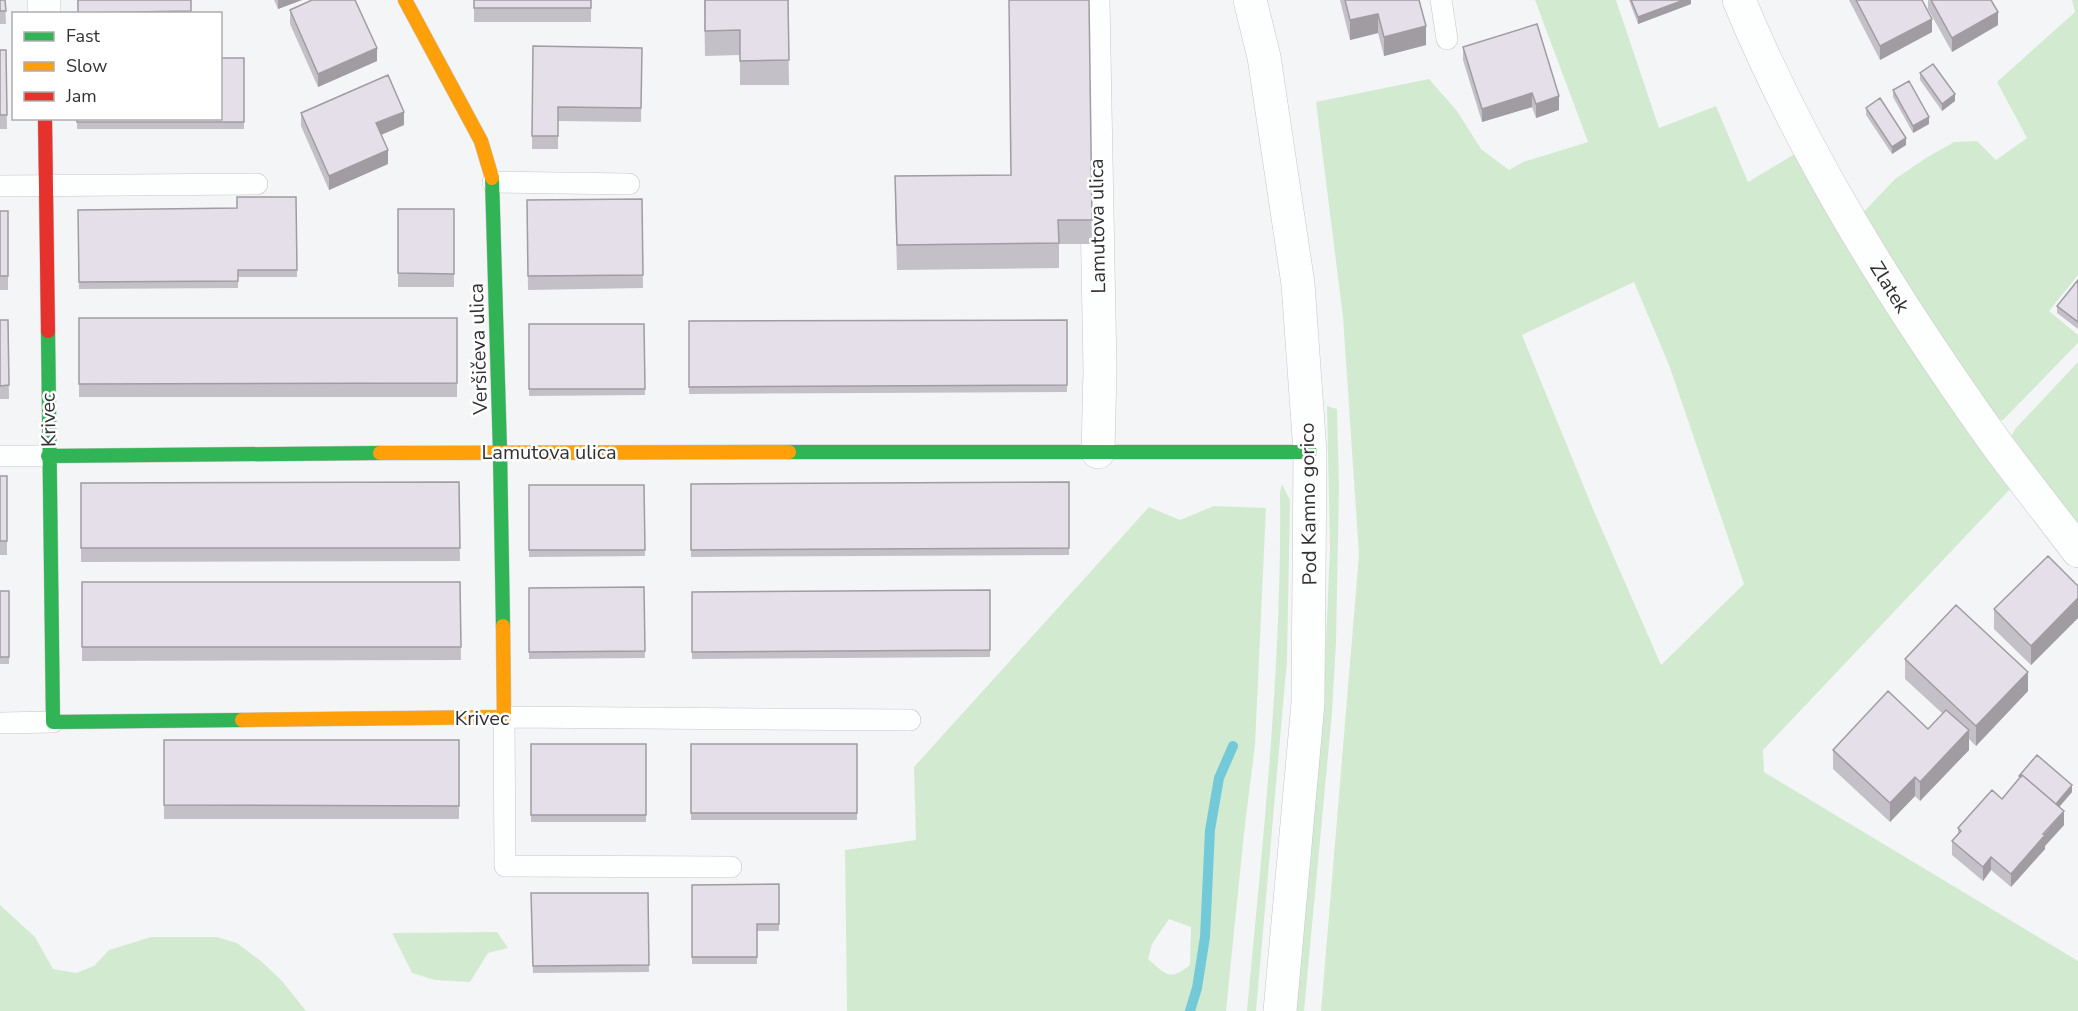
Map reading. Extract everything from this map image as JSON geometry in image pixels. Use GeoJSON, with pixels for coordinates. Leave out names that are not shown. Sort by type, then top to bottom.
{"type":"FeatureCollection","features":[{"type":"Feature","properties":{"kind":"street","name":"Veršičeva ulica"},"geometry":{"type":"LineString","coordinates":[[405,0],[482,141],[493,182],[504,717]]}},
{"type":"Feature","properties":{"kind":"street","name":"Lamutova ulica"},"geometry":{"type":"LineString","coordinates":[[1093,0],[1100,370],[1098,452]]}},
{"type":"Feature","properties":{"kind":"street","name":"Pod Kamno gorico"},"geometry":{"type":"LineString","coordinates":[[1250,0],[1264,57],[1298,284],[1310,452],[1308,703],[1280,1011]]}},
{"type":"Feature","properties":{"kind":"street","name":"Zlatek"},"geometry":{"type":"LineString","coordinates":[[1738,0],[1763,60],[1847,218],[1907,314],[1985,427],[2078,551]]}},
{"type":"Feature","properties":{"kind":"street","name":"Krivec"},"geometry":{"type":"LineString","coordinates":[[45,120],[53,722],[504,717]]}},
{"type":"Feature","properties":{"kind":"street","name":"Lamutova ulica"},"geometry":{"type":"LineString","coordinates":[[48,456],[500,452],[1310,452]]}},
{"type":"Feature","properties":{"kind":"lane"},"geometry":{"type":"LineString","coordinates":[[1441,0],[1447,39]]}},
{"type":"Feature","properties":{"kind":"lane"},"geometry":{"type":"LineString","coordinates":[[493,182],[629,184]]}},
{"type":"Feature","properties":{"kind":"lane"},"geometry":{"type":"LineString","coordinates":[[0,186],[257,184]]}},
{"type":"Feature","properties":{"kind":"lane","name":"Lamutova ulica"},"geometry":{"type":"LineString","coordinates":[[0,456],[48,456]]}},
{"type":"Feature","properties":{"kind":"lane"},"geometry":{"type":"LineString","coordinates":[[504,717],[505,866],[730,867]]}},
{"type":"Feature","properties":{"kind":"lane","name":"Krivec"},"geometry":{"type":"LineString","coordinates":[[504,717],[910,720]]}},
{"type":"Feature","properties":{"kind":"lane","name":"Krivec"},"geometry":{"type":"LineString","coordinates":[[0,723],[53,722]]}},
{"type":"Feature","properties":{"kind":"green space"},"geometry":{"type":"Polygon","coordinates":[[[1535,0],[1616,0],[1659,128],[1716,106],[1748,182],[1798,152],[2014,485],[1763,750],[1764,772],[2078,961],[2078,1011],[1321,1011],[1359,555],[1343,317],[1316,102],[1429,79],[1457,111],[1481,149],[1509,170],[1523,162],[1588,142],[1535,0]],[[1634,282],[1522,335],[1593,509],[1661,665],[1744,584],[1669,365],[1634,282]]]}},
{"type":"Feature","properties":{"kind":"green space"},"geometry":{"type":"Polygon","coordinates":[[[2072,0],[2078,0],[2078,275],[2049,311],[2078,335],[2078,343],[2003,420],[1991,419],[1857,219],[1895,179],[1954,142],[1977,141],[1996,160],[2027,138],[1997,82],[2075,12],[2072,0]]]}},
{"type":"Feature","properties":{"kind":"green space"},"geometry":{"type":"Polygon","coordinates":[[[2078,362],[2078,535],[2009,440],[2016,428],[2078,362]]]}},
{"type":"Feature","properties":{"kind":"green space"},"geometry":{"type":"Polygon","coordinates":[[[1327,406],[1337,409],[1339,486],[1336,642],[1332,713],[1304,1011],[1295,1011],[1325,666],[1330,548],[1327,406]]]}},
{"type":"Feature","properties":{"kind":"green space"},"geometry":{"type":"Polygon","coordinates":[[[1282,484],[1290,500],[1287,660],[1256,1011],[1247,1011],[1275,687],[1282,484]]]}},
{"type":"Feature","properties":{"kind":"green space"},"geometry":{"type":"Polygon","coordinates":[[[1214,506],[1266,508],[1255,745],[1226,1011],[847,1011],[845,850],[916,840],[914,767],[1149,507],[1180,520],[1214,506]],[[1169,919],[1152,944],[1148,959],[1159,969],[1172,975],[1190,965],[1191,927],[1169,919]]]}},
{"type":"Feature","properties":{"kind":"green space"},"geometry":{"type":"Polygon","coordinates":[[[0,905],[35,937],[53,969],[76,973],[94,966],[109,950],[151,937],[217,937],[237,943],[262,962],[282,981],[306,1011],[0,1011],[0,905]]]}},
{"type":"Feature","properties":{"kind":"green space"},"geometry":{"type":"Polygon","coordinates":[[[497,932],[508,948],[488,953],[470,982],[435,980],[412,973],[392,933],[497,932]]]}},
{"type":"Feature","properties":{"kind":"building"},"geometry":{"type":"Polygon","coordinates":[[[0,0],[5,0],[6,11],[0,11],[0,0]]]}},
{"type":"Feature","properties":{"kind":"building"},"geometry":{"type":"Polygon","coordinates":[[[78,0],[191,0],[191,11],[78,12],[78,0]]]}},
{"type":"Feature","properties":{"kind":"building"},"geometry":{"type":"Polygon","coordinates":[[[312,0],[355,0],[377,48],[318,74],[290,10],[312,0]]]}},
{"type":"Feature","properties":{"kind":"building"},"geometry":{"type":"Polygon","coordinates":[[[474,0],[591,0],[591,8],[474,8],[474,0]]]}},
{"type":"Feature","properties":{"kind":"building"},"geometry":{"type":"Polygon","coordinates":[[[705,0],[788,0],[789,60],[740,61],[740,30],[705,31],[705,0]]]}},
{"type":"Feature","properties":{"kind":"building"},"geometry":{"type":"Polygon","coordinates":[[[1009,0],[1089,0],[1092,220],[1058,220],[1059,243],[897,245],[895,176],[1011,175],[1009,0]]]}},
{"type":"Feature","properties":{"kind":"building"},"geometry":{"type":"Polygon","coordinates":[[[1345,0],[1419,0],[1426,26],[1384,37],[1378,14],[1350,20],[1345,0]]]}},
{"type":"Feature","properties":{"kind":"building"},"geometry":{"type":"Polygon","coordinates":[[[1631,0],[1684,0],[1638,17],[1631,0]]]}},
{"type":"Feature","properties":{"kind":"building"},"geometry":{"type":"Polygon","coordinates":[[[1856,0],[1922,0],[1932,19],[1880,46],[1856,0]]]}},
{"type":"Feature","properties":{"kind":"building"},"geometry":{"type":"Polygon","coordinates":[[[1931,0],[1991,0],[1998,12],[1952,38],[1931,0]]]}},
{"type":"Feature","properties":{"kind":"building"},"geometry":{"type":"Polygon","coordinates":[[[1537,24],[1559,96],[1536,104],[1532,93],[1482,109],[1463,47],[1537,24]]]}},
{"type":"Feature","properties":{"kind":"building"},"geometry":{"type":"Polygon","coordinates":[[[533,46],[642,48],[641,108],[558,107],[558,136],[532,136],[533,46]]]}},
{"type":"Feature","properties":{"kind":"building"},"geometry":{"type":"Polygon","coordinates":[[[0,50],[6,50],[7,115],[0,115],[0,50]]]}},
{"type":"Feature","properties":{"kind":"building"},"geometry":{"type":"Polygon","coordinates":[[[222,58],[244,58],[244,122],[77,122],[77,120],[222,120],[222,58]]]}},
{"type":"Feature","properties":{"kind":"building"},"geometry":{"type":"Polygon","coordinates":[[[1933,64],[1955,94],[1942,104],[1920,73],[1933,64]]]}},
{"type":"Feature","properties":{"kind":"building"},"geometry":{"type":"Polygon","coordinates":[[[388,75],[404,112],[376,123],[388,150],[329,176],[301,113],[388,75]]]}},
{"type":"Feature","properties":{"kind":"building"},"geometry":{"type":"Polygon","coordinates":[[[1909,81],[1929,117],[1913,126],[1893,90],[1909,81]]]}},
{"type":"Feature","properties":{"kind":"building"},"geometry":{"type":"Polygon","coordinates":[[[1880,98],[1906,138],[1892,147],[1866,108],[1880,98]]]}},
{"type":"Feature","properties":{"kind":"building"},"geometry":{"type":"Polygon","coordinates":[[[237,197],[296,197],[297,270],[238,270],[238,281],[79,282],[78,210],[237,208],[237,197]]]}},
{"type":"Feature","properties":{"kind":"building"},"geometry":{"type":"Polygon","coordinates":[[[642,199],[643,275],[528,276],[527,200],[642,199]]]}},
{"type":"Feature","properties":{"kind":"building"},"geometry":{"type":"Polygon","coordinates":[[[398,209],[454,209],[454,274],[398,273],[398,209]]]}},
{"type":"Feature","properties":{"kind":"building"},"geometry":{"type":"Polygon","coordinates":[[[0,211],[8,211],[8,276],[0,276],[0,211]]]}},
{"type":"Feature","properties":{"kind":"building"},"geometry":{"type":"Polygon","coordinates":[[[2078,280],[2078,322],[2057,306],[2078,280]]]}},
{"type":"Feature","properties":{"kind":"building"},"geometry":{"type":"Polygon","coordinates":[[[79,318],[457,318],[457,383],[79,384],[79,318]]]}},
{"type":"Feature","properties":{"kind":"building"},"geometry":{"type":"Polygon","coordinates":[[[0,320],[8,320],[9,385],[0,386],[0,320]]]}},
{"type":"Feature","properties":{"kind":"building"},"geometry":{"type":"Polygon","coordinates":[[[1067,320],[1067,385],[689,387],[689,321],[1067,320]]]}},
{"type":"Feature","properties":{"kind":"building"},"geometry":{"type":"Polygon","coordinates":[[[529,324],[644,324],[645,389],[529,389],[529,324]]]}},
{"type":"Feature","properties":{"kind":"building"},"geometry":{"type":"Polygon","coordinates":[[[0,476],[7,476],[7,541],[0,541],[0,476]]]}},
{"type":"Feature","properties":{"kind":"building"},"geometry":{"type":"Polygon","coordinates":[[[459,482],[460,548],[81,548],[81,483],[459,482]]]}},
{"type":"Feature","properties":{"kind":"building"},"geometry":{"type":"Polygon","coordinates":[[[1069,482],[1069,548],[691,550],[691,484],[1069,482]]]}},
{"type":"Feature","properties":{"kind":"building"},"geometry":{"type":"Polygon","coordinates":[[[529,485],[644,485],[645,550],[529,550],[529,485]]]}},
{"type":"Feature","properties":{"kind":"building"},"geometry":{"type":"Polygon","coordinates":[[[2048,556],[2078,586],[2078,598],[2031,646],[1994,609],[2048,556]]]}},
{"type":"Feature","properties":{"kind":"building"},"geometry":{"type":"Polygon","coordinates":[[[82,582],[460,582],[461,647],[82,647],[82,582]]]}},
{"type":"Feature","properties":{"kind":"building"},"geometry":{"type":"Polygon","coordinates":[[[644,587],[645,651],[529,652],[529,588],[644,587]]]}},
{"type":"Feature","properties":{"kind":"building"},"geometry":{"type":"Polygon","coordinates":[[[990,590],[990,650],[692,652],[692,592],[990,590]]]}},
{"type":"Feature","properties":{"kind":"building"},"geometry":{"type":"Polygon","coordinates":[[[0,591],[9,591],[9,657],[0,657],[0,591]]]}},
{"type":"Feature","properties":{"kind":"building"},"geometry":{"type":"Polygon","coordinates":[[[1956,605],[2028,672],[1976,726],[1905,659],[1956,605]]]}},
{"type":"Feature","properties":{"kind":"building"},"geometry":{"type":"Polygon","coordinates":[[[1888,691],[1928,729],[1946,710],[1969,730],[1920,782],[1915,777],[1890,803],[1833,750],[1888,691]]]}},
{"type":"Feature","properties":{"kind":"building"},"geometry":{"type":"Polygon","coordinates":[[[164,740],[459,740],[459,806],[164,805],[164,740]]]}},
{"type":"Feature","properties":{"kind":"building"},"geometry":{"type":"Polygon","coordinates":[[[531,744],[646,744],[646,815],[531,815],[531,744]]]}},
{"type":"Feature","properties":{"kind":"building"},"geometry":{"type":"Polygon","coordinates":[[[691,744],[857,744],[857,813],[691,813],[691,744]]]}},
{"type":"Feature","properties":{"kind":"building"},"geometry":{"type":"Polygon","coordinates":[[[2037,755],[2072,785],[2056,804],[2022,775],[2019,776],[2037,755]]]}},
{"type":"Feature","properties":{"kind":"building"},"geometry":{"type":"Polygon","coordinates":[[[2022,775],[2064,811],[2011,874],[1991,857],[1983,867],[1952,841],[1961,831],[1958,828],[1992,790],[2002,799],[2022,775]]]}},
{"type":"Feature","properties":{"kind":"building"},"geometry":{"type":"Polygon","coordinates":[[[779,884],[779,924],[757,924],[757,957],[692,957],[692,885],[779,884]]]}},
{"type":"Feature","properties":{"kind":"building"},"geometry":{"type":"Polygon","coordinates":[[[531,893],[648,893],[649,965],[533,966],[531,893]]]}},
{"type":"Feature","properties":{"kind":"waterway"},"geometry":{"type":"LineString","coordinates":[[1190,1011],[1197,988],[1205,937],[1210,830],[1219,778],[1233,746]]}},
{"type":"Feature","properties":{"kind":"traffic: fast"},"geometry":{"type":"LineString","coordinates":[[492,178],[503,626]]}},
{"type":"Feature","properties":{"kind":"traffic: fast"},"geometry":{"type":"LineString","coordinates":[[48,331],[53,722],[242,720]]}},
{"type":"Feature","properties":{"kind":"traffic: fast"},"geometry":{"type":"LineString","coordinates":[[789,452],[1310,452]]}},
{"type":"Feature","properties":{"kind":"traffic: fast"},"geometry":{"type":"LineString","coordinates":[[48,456],[380,453]]}},
{"type":"Feature","properties":{"kind":"traffic: slow"},"geometry":{"type":"LineString","coordinates":[[405,0],[481,141],[492,178]]}},
{"type":"Feature","properties":{"kind":"traffic: slow"},"geometry":{"type":"LineString","coordinates":[[380,453],[789,452]]}},
{"type":"Feature","properties":{"kind":"traffic: slow"},"geometry":{"type":"LineString","coordinates":[[242,720],[504,717],[503,626]]}},
{"type":"Feature","properties":{"kind":"traffic: jam"},"geometry":{"type":"LineString","coordinates":[[45,120],[48,331]]}}]}
